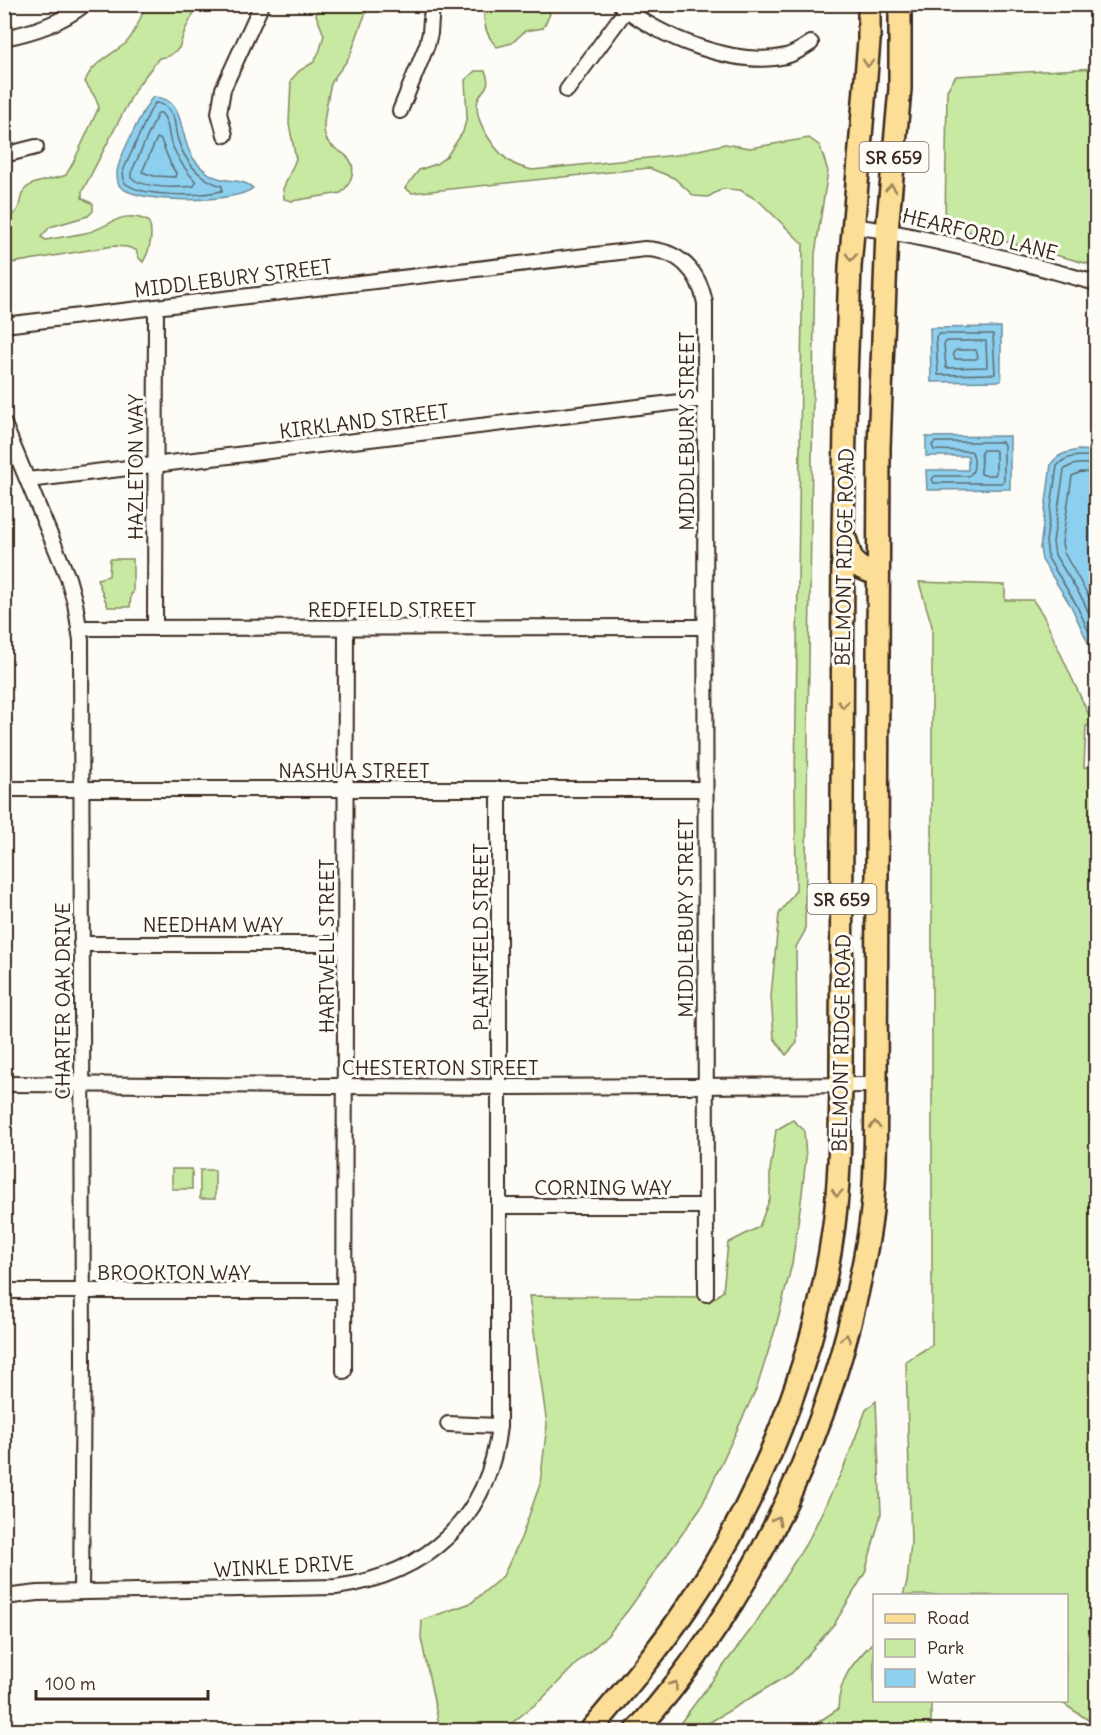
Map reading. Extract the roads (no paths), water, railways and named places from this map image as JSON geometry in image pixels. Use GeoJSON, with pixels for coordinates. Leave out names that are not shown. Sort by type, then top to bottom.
{"type":"FeatureCollection","features":[{"type":"Feature","properties":{"kind":"main road","name":"BELMONT RIDGE ROAD"},"geometry":{"type":"LineString","coordinates":[[591,1731],[642,1670],[687,1609],[738,1523],[772,1448],[805,1354],[818,1307],[834,1225],[840,1159],[842,1084],[843,531],[846,378],[854,226],[869,41],[869,4]]}},
{"type":"Feature","properties":{"kind":"main road","name":"BELMONT RIDGE ROAD"},"geometry":{"type":"LineString","coordinates":[[637,1731],[697,1655],[731,1602],[784,1508],[820,1420],[842,1357],[868,1237],[874,1179],[876,1084],[879,448],[887,231],[900,89],[900,4]]}},
{"type":"Feature","properties":{"kind":"main road"},"geometry":{"type":"LineString","coordinates":[[843,531],[852,561],[864,571],[878,574]]}},
{"type":"Feature","properties":{"kind":"street"},"geometry":{"type":"LineString","coordinates":[[4,38],[44,28],[63,19],[85,4]]}},
{"type":"Feature","properties":{"kind":"street"},"geometry":{"type":"LineString","coordinates":[[225,135],[219,113],[223,89],[262,4]]}},
{"type":"Feature","properties":{"kind":"street"},"geometry":{"type":"LineString","coordinates":[[400,111],[427,45],[432,4]]}},
{"type":"Feature","properties":{"kind":"street"},"geometry":{"type":"LineString","coordinates":[[567,90],[623,7],[658,30],[681,40],[709,50],[750,58],[770,59],[789,56],[811,43]]}},
{"type":"Feature","properties":{"kind":"street"},"geometry":{"type":"LineString","coordinates":[[4,155],[36,147]]}},
{"type":"Feature","properties":{"kind":"street","name":"HEARFORD LANE"},"geometry":{"type":"LineString","coordinates":[[854,226],[887,231],[983,253],[1096,283]]}},
{"type":"Feature","properties":{"kind":"street","name":"MIDDLEBURY STREET"},"geometry":{"type":"LineString","coordinates":[[4,325],[645,249],[660,250],[675,256],[696,276],[703,290],[705,303],[706,1294]]}},
{"type":"Feature","properties":{"kind":"street","name":"HAZLETON WAY"},"geometry":{"type":"LineString","coordinates":[[155,628],[156,307]]}},
{"type":"Feature","properties":{"kind":"street","name":"KIRKLAND STREET"},"geometry":{"type":"LineString","coordinates":[[28,480],[705,399]]}},
{"type":"Feature","properties":{"kind":"street","name":"CHARTER OAK DRIVE"},"geometry":{"type":"LineString","coordinates":[[4,424],[68,578],[80,628],[81,1592]]}},
{"type":"Feature","properties":{"kind":"street","name":"REDFIELD STREET"},"geometry":{"type":"LineString","coordinates":[[80,628],[705,627]]}},
{"type":"Feature","properties":{"kind":"street","name":"HARTWELL STREET"},"geometry":{"type":"LineString","coordinates":[[344,1371],[346,629]]}},
{"type":"Feature","properties":{"kind":"street","name":"NASHUA STREET"},"geometry":{"type":"LineString","coordinates":[[4,789],[704,789]]}},
{"type":"Feature","properties":{"kind":"street","name":"PLAINFIELD STREET"},"geometry":{"type":"LineString","coordinates":[[500,789],[500,1302]]}},
{"type":"Feature","properties":{"kind":"street","name":"NEEDHAM WAY"},"geometry":{"type":"LineString","coordinates":[[81,944],[345,944]]}},
{"type":"Feature","properties":{"kind":"street","name":"CHESTERTON STREET"},"geometry":{"type":"LineString","coordinates":[[4,1084],[707,1086],[876,1084]]}},
{"type":"Feature","properties":{"kind":"street","name":"CORNING WAY"},"geometry":{"type":"LineString","coordinates":[[500,1206],[706,1206]]}},
{"type":"Feature","properties":{"kind":"street","name":"BROOKTON WAY"},"geometry":{"type":"LineString","coordinates":[[4,1291],[344,1291]]}},
{"type":"Feature","properties":{"kind":"street","name":"WINKLE DRIVE"},"geometry":{"type":"LineString","coordinates":[[4,1597],[38,1593],[336,1587],[356,1584],[397,1572],[433,1549],[464,1519],[490,1472],[496,1451],[499,1425],[500,1302]]}},
{"type":"Feature","properties":{"kind":"street"},"geometry":{"type":"LineString","coordinates":[[448,1424],[499,1425]]}},
{"type":"Feature","properties":{"kind":"water"},"geometry":{"type":"Polygon","coordinates":[[[153,97],[164,99],[177,111],[188,149],[204,170],[214,177],[245,183],[253,188],[228,197],[186,200],[144,196],[128,191],[119,185],[118,166],[138,122],[153,97]]]}},
{"type":"Feature","properties":{"kind":"water"},"geometry":{"type":"Polygon","coordinates":[[[1001,327],[1001,381],[931,382],[930,328],[1001,327]]]}},
{"type":"Feature","properties":{"kind":"water"},"geometry":{"type":"Polygon","coordinates":[[[1010,436],[1010,489],[927,490],[926,470],[968,470],[968,456],[926,456],[926,437],[1010,436]]]}},
{"type":"Feature","properties":{"kind":"water"},"geometry":{"type":"Polygon","coordinates":[[[1079,450],[1096,451],[1096,660],[1071,606],[1042,560],[1040,548],[1051,464],[1063,454],[1079,450]]]}}]}
